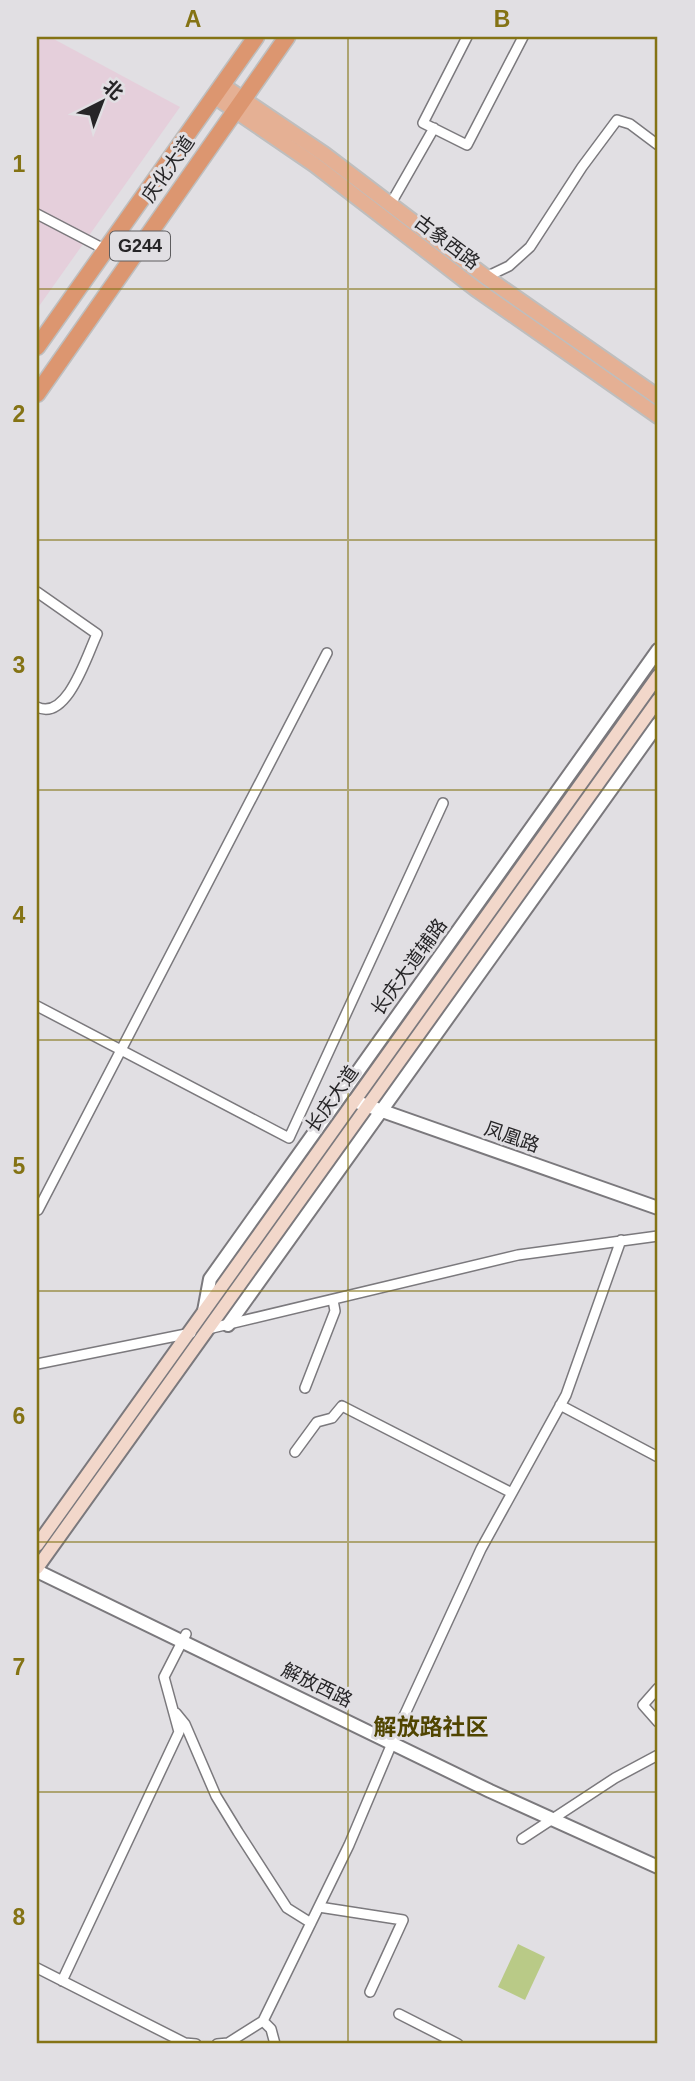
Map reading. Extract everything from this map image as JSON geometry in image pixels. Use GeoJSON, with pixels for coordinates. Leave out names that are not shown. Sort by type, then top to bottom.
{"type":"FeatureCollection","features":[{"type":"Feature","properties":{"kind":"highway","name":"庆化大道"},"geometry":{"type":"LineString","coordinates":[[37,394],[287,37]]}},
{"type":"Feature","properties":{"kind":"highway","name":"庆化大道"},"geometry":{"type":"LineString","coordinates":[[37,347],[218,91],[249,41]]}},
{"type":"Feature","properties":{"kind":"main road","name":"古象西路"},"geometry":{"type":"LineString","coordinates":[[218,91],[324,154],[486,277],[658,397]]}},
{"type":"Feature","properties":{"kind":"main road","name":"古象西路"},"geometry":{"type":"LineString","coordinates":[[239,105],[476,289],[658,416]]}},
{"type":"Feature","properties":{"kind":"main road","name":"长庆大道"},"geometry":{"type":"LineString","coordinates":[[37,1545],[658,676]]}},
{"type":"Feature","properties":{"kind":"main road","name":"长庆大道"},"geometry":{"type":"LineString","coordinates":[[37,1567],[658,700]]}},
{"type":"Feature","properties":{"kind":"street"},"geometry":{"type":"LineString","coordinates":[[467,37],[423,123],[467,145],[523,37]]}},
{"type":"Feature","properties":{"kind":"street"},"geometry":{"type":"LineString","coordinates":[[486,277],[509,267],[530,247],[582,167],[617,120],[630,124],[658,145]]}},
{"type":"Feature","properties":{"kind":"street"},"geometry":{"type":"LineString","coordinates":[[390,205],[434,128]]}},
{"type":"Feature","properties":{"kind":"street"},"geometry":{"type":"LineString","coordinates":[[37,214],[106,250]]}},
{"type":"Feature","properties":{"kind":"street"},"geometry":{"type":"LineString","coordinates":[[37,592],[97,634],[70,692],[55,709],[44,710],[37,707]]}},
{"type":"Feature","properties":{"kind":"street","name":"长庆大道辅路"},"geometry":{"type":"LineString","coordinates":[[204,1311],[210,1279],[658,650]]}},
{"type":"Feature","properties":{"kind":"street"},"geometry":{"type":"LineString","coordinates":[[38,1210],[327,653]]}},
{"type":"Feature","properties":{"kind":"street"},"geometry":{"type":"LineString","coordinates":[[228,1325],[658,724]]}},
{"type":"Feature","properties":{"kind":"street"},"geometry":{"type":"LineString","coordinates":[[37,1006],[289,1138],[443,803]]}},
{"type":"Feature","properties":{"kind":"street","name":"凤凰路"},"geometry":{"type":"LineString","coordinates":[[356,1098],[658,1208]]}},
{"type":"Feature","properties":{"kind":"street","name":"凤凰路"},"geometry":{"type":"LineString","coordinates":[[384,1108],[658,1200]]}},
{"type":"Feature","properties":{"kind":"street"},"geometry":{"type":"LineString","coordinates":[[37,1364],[228,1325],[518,1255],[658,1236]]}},
{"type":"Feature","properties":{"kind":"street"},"geometry":{"type":"LineString","coordinates":[[217,2044],[228,2043],[263,2021],[319,1907],[481,1549],[560,1405],[621,1240]]}},
{"type":"Feature","properties":{"kind":"street"},"geometry":{"type":"LineString","coordinates":[[305,1388],[335,1311],[333,1300]]}},
{"type":"Feature","properties":{"kind":"street"},"geometry":{"type":"LineString","coordinates":[[560,1405],[658,1457]]}},
{"type":"Feature","properties":{"kind":"street"},"geometry":{"type":"LineString","coordinates":[[295,1452],[317,1422],[332,1418],[342,1406],[512,1493]]}},
{"type":"Feature","properties":{"kind":"street","name":"解放西路"},"geometry":{"type":"LineString","coordinates":[[37,1567],[394,1740],[489,1791],[558,1816],[658,1858]]}},
{"type":"Feature","properties":{"kind":"street"},"geometry":{"type":"LineString","coordinates":[[62,1981],[179,1732],[164,1676],[184,1637]]}},
{"type":"Feature","properties":{"kind":"street"},"geometry":{"type":"LineString","coordinates":[[658,1688],[643,1705],[658,1721]]}},
{"type":"Feature","properties":{"kind":"street"},"geometry":{"type":"LineString","coordinates":[[172,1707],[185,1724],[216,1796],[238,1832],[287,1908],[311,1923]]}},
{"type":"Feature","properties":{"kind":"street"},"geometry":{"type":"LineString","coordinates":[[522,1839],[615,1778],[658,1755]]}},
{"type":"Feature","properties":{"kind":"street","name":"解放西路"},"geometry":{"type":"LineString","coordinates":[[558,1816],[658,1867]]}},
{"type":"Feature","properties":{"kind":"street"},"geometry":{"type":"LineString","coordinates":[[319,1907],[403,1920],[370,1992]]}},
{"type":"Feature","properties":{"kind":"street"},"geometry":{"type":"LineString","coordinates":[[37,1968],[185,2043],[196,2044]]}},
{"type":"Feature","properties":{"kind":"street"},"geometry":{"type":"LineString","coordinates":[[399,2014],[438,2040],[458,2044]]}},
{"type":"Feature","properties":{"kind":"street"},"geometry":{"type":"LineString","coordinates":[[263,2021],[271,2029],[275,2044]]}},
{"type":"Feature","properties":{"kind":"shaded area"},"geometry":{"type":"Polygon","coordinates":[[[37,37],[50,37],[180,107],[37,309],[37,37]]]}},
{"type":"Feature","properties":{"kind":"green space"},"geometry":{"type":"Polygon","coordinates":[[[518,1944],[545,1957],[525,2000],[498,1987],[518,1944]]]}},
{"type":"Feature","properties":{"kind":"district","name":"解放路社区"},"geometry":{"type":"Point","coordinates":[431,1727]}}]}
